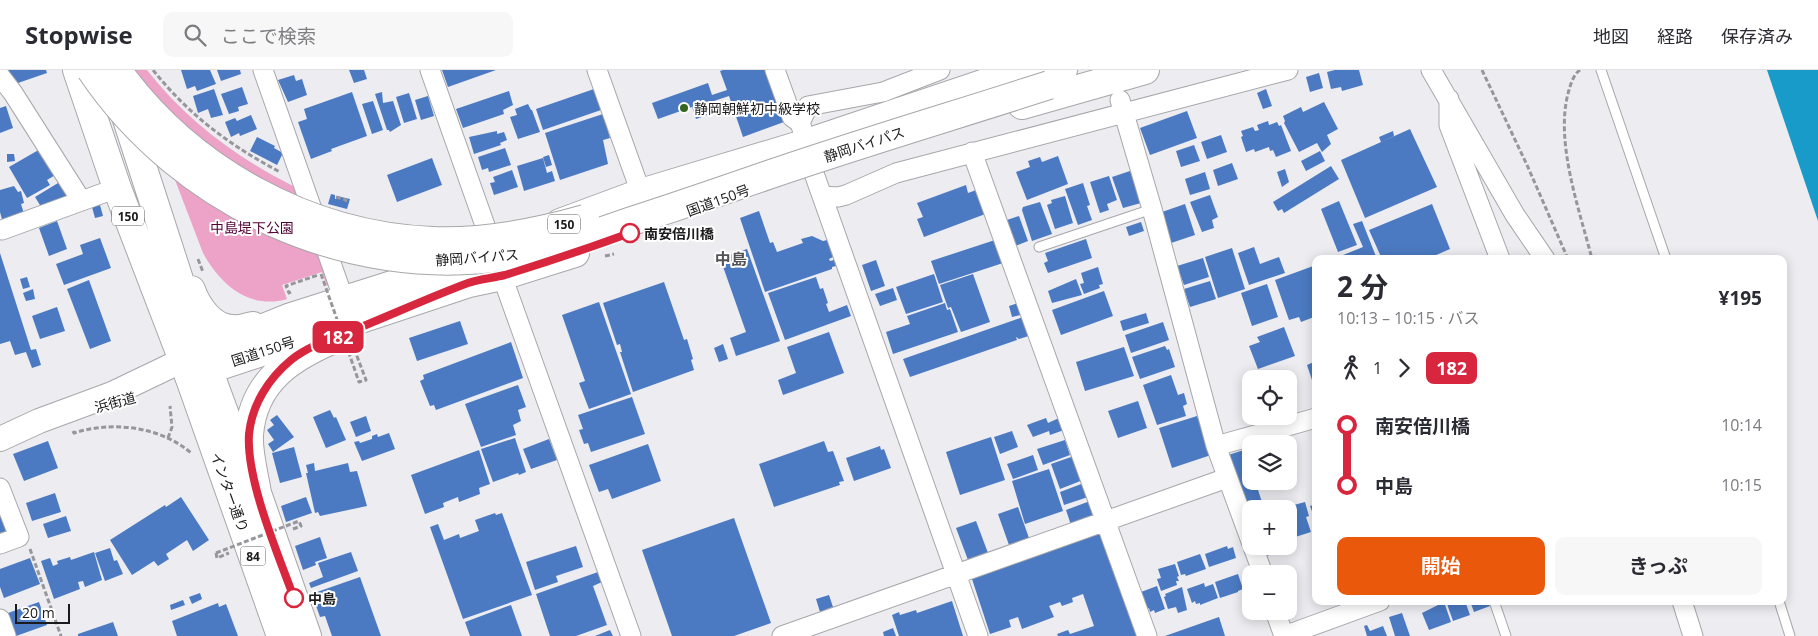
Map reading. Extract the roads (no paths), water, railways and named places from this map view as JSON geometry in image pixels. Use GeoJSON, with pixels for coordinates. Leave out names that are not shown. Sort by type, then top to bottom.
{"type":"FeatureCollection","features":[{"type":"Feature","properties":{"kind":"main road","name":"150"},"geometry":{"type":"LineString","coordinates":[[77,70],[118,188],[195,365]]}},
{"type":"Feature","properties":{"kind":"main road","name":"静岡バイパス"},"geometry":{"type":"LineString","coordinates":[[91,70],[143,133],[183,168],[222,196],[251,213],[342,246],[372,254],[429,260],[507,256],[576,240],[808,162],[1046,75]]}},
{"type":"Feature","properties":{"kind":"main road","name":"国道150号"},"geometry":{"type":"LineString","coordinates":[[111,70],[153,204],[195,365]]}},
{"type":"Feature","properties":{"kind":"main road","name":"静岡バイパス"},"geometry":{"type":"LineString","coordinates":[[116,70],[132,92],[192,150],[231,178],[260,194],[314,217],[346,227],[384,235],[431,241],[490,239],[570,223],[807,152],[1046,75]]}},
{"type":"Feature","properties":{"kind":"main road","name":"国道150号"},"geometry":{"type":"LineString","coordinates":[[153,204],[169,227],[196,304],[210,320],[223,328],[234,330],[291,317],[344,300],[493,248],[641,193],[1046,75],[1099,70]]}},
{"type":"Feature","properties":{"kind":"main road","name":"国道150号"},"geometry":{"type":"LineString","coordinates":[[195,365],[469,283],[502,276],[581,251],[806,144],[1145,70]]}},
{"type":"Feature","properties":{"kind":"main road"},"geometry":{"type":"LineString","coordinates":[[257,493],[249,435],[252,417],[266,386],[279,371],[292,359],[319,345],[469,283]]}},
{"type":"Feature","properties":{"kind":"main road","name":"国道150号"},"geometry":{"type":"LineString","coordinates":[[195,365],[291,317]]}},
{"type":"Feature","properties":{"kind":"main road","name":"インター通り"},"geometry":{"type":"LineString","coordinates":[[195,365],[257,493],[307,636]]}},
{"type":"Feature","properties":{"kind":"main road","name":"インター通り"},"geometry":{"type":"LineString","coordinates":[[195,365],[281,636]]}},
{"type":"Feature","properties":{"kind":"street"},"geometry":{"type":"LineString","coordinates":[[263,70],[344,300]]}},
{"type":"Feature","properties":{"kind":"street"},"geometry":{"type":"LineString","coordinates":[[430,70],[493,248]]}},
{"type":"Feature","properties":{"kind":"street"},"geometry":{"type":"LineString","coordinates":[[597,70],[641,193]]}},
{"type":"Feature","properties":{"kind":"street"},"geometry":{"type":"LineString","coordinates":[[775,70],[792,117],[806,144],[822,196],[978,636]]}},
{"type":"Feature","properties":{"kind":"street"},"geometry":{"type":"LineString","coordinates":[[806,144],[808,106],[883,92],[940,70]]}},
{"type":"Feature","properties":{"kind":"street"},"geometry":{"type":"LineString","coordinates":[[822,196],[846,194],[896,173],[1123,107],[1288,70]]}},
{"type":"Feature","properties":{"kind":"street"},"geometry":{"type":"LineString","coordinates":[[1431,70],[1449,98],[1515,215],[1543,255]]}},
{"type":"Feature","properties":{"kind":"street"},"geometry":{"type":"LineString","coordinates":[[0,76],[6,94],[81,200]]}},
{"type":"Feature","properties":{"kind":"street"},"geometry":{"type":"LineString","coordinates":[[1449,98],[1448,124],[1498,255]]}},
{"type":"Feature","properties":{"kind":"street"},"geometry":{"type":"LineString","coordinates":[[1123,107],[1216,446],[1259,565]]}},
{"type":"Feature","properties":{"kind":"street"},"geometry":{"type":"LineString","coordinates":[[972,152],[1147,636]]}},
{"type":"Feature","properties":{"kind":"street"},"geometry":{"type":"LineString","coordinates":[[2,230],[118,188]]}},
{"type":"Feature","properties":{"kind":"street"},"geometry":{"type":"LineString","coordinates":[[502,276],[631,636]]}},
{"type":"Feature","properties":{"kind":"street","name":"浜街道"},"geometry":{"type":"LineString","coordinates":[[0,439],[39,421],[151,392],[195,365]]}},
{"type":"Feature","properties":{"kind":"street"},"geometry":{"type":"LineString","coordinates":[[1216,446],[1312,419]]}},
{"type":"Feature","properties":{"kind":"street"},"geometry":{"type":"LineString","coordinates":[[782,636],[1227,478]]}},
{"type":"Feature","properties":{"kind":"street"},"geometry":{"type":"LineString","coordinates":[[0,488],[19,537],[0,544]]}},
{"type":"Feature","properties":{"kind":"street"},"geometry":{"type":"LineString","coordinates":[[1279,620],[1284,636],[1369,605]]}},
{"type":"Feature","properties":{"kind":"street"},"geometry":{"type":"LineString","coordinates":[[1683,605],[1692,636]]}},
{"type":"Feature","properties":{"kind":"street"},"geometry":{"type":"LineString","coordinates":[[0,619],[6,636]]}},
{"type":"Feature","properties":{"kind":"lane"},"geometry":{"type":"LineString","coordinates":[[1601,70],[1665,255]]}},
{"type":"Feature","properties":{"kind":"lane"},"geometry":{"type":"LineString","coordinates":[[1039,247],[1152,208]]}},
{"type":"Feature","properties":{"kind":"lane"},"geometry":{"type":"LineString","coordinates":[[1495,605],[1506,636]]}},
{"type":"Feature","properties":{"kind":"lane"},"geometry":{"type":"LineString","coordinates":[[1780,605],[1790,636]]}},
{"type":"Feature","properties":{"kind":"water"},"geometry":{"type":"Polygon","coordinates":[[[1767,70],[1818,70],[1818,221],[1767,70]]]}},
{"type":"Feature","properties":{"kind":"place","name":"静岡朝鮮初中級学校"},"geometry":{"type":"Point","coordinates":[684,108]}},
{"type":"Feature","properties":{"kind":"place","name":"南安倍川橋"},"geometry":{"type":"Point","coordinates":[630,233]}},
{"type":"Feature","properties":{"kind":"place","name":"中島"},"geometry":{"type":"Point","coordinates":[294,598]}},
{"type":"Feature","properties":{"kind":"district","name":"中島"},"geometry":{"type":"Point","coordinates":[731,259]}},
{"type":"Feature","properties":{"kind":"park label","name":"中島堤下公園"},"geometry":{"type":"Point","coordinates":[252,227]}}]}
